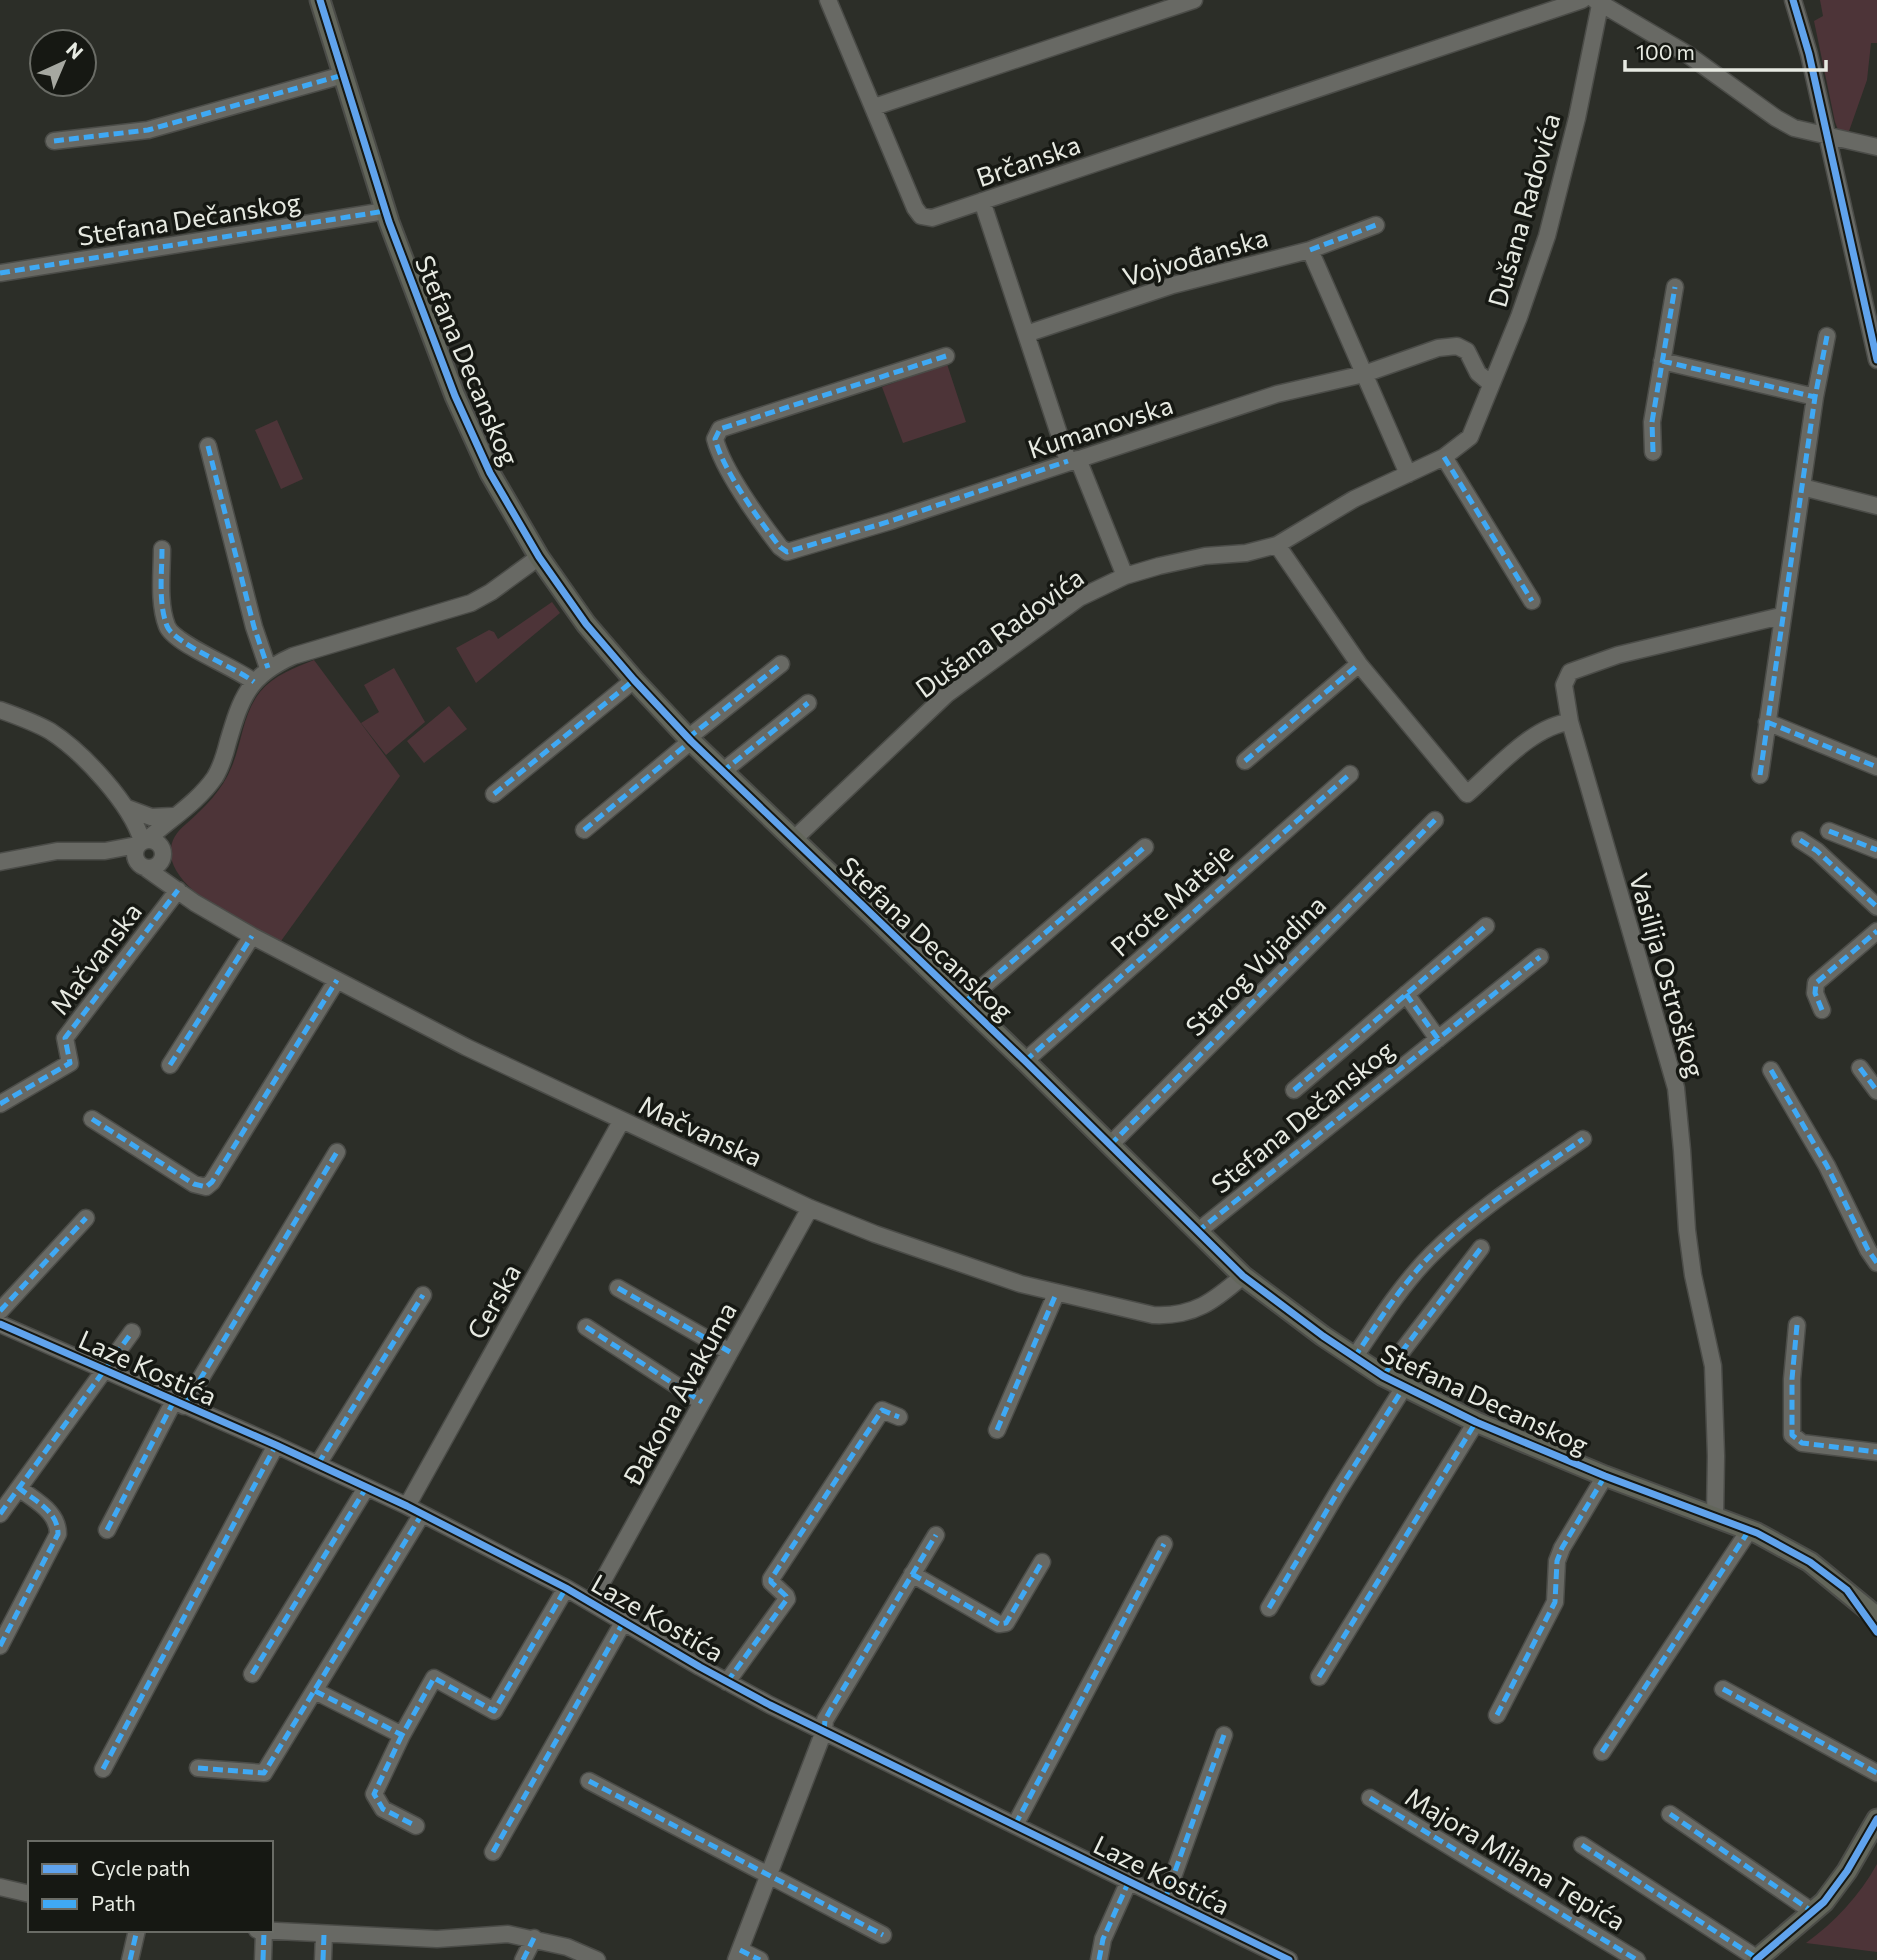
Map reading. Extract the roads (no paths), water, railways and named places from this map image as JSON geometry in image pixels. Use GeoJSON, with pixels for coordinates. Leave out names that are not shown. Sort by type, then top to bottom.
{"type":"FeatureCollection","features":[{"type":"Feature","properties":{"kind":"main road","name":"Stefana Decanskog"},"geometry":{"type":"LineString","coordinates":[[320,0],[385,211],[454,396],[490,473],[539,557],[586,624],[690,739],[1026,1061],[1244,1276],[1354,1358],[1383,1376],[1476,1422],[1605,1476],[1749,1529],[1810,1562],[1847,1590]]}},
{"type":"Feature","properties":{"kind":"main road"},"geometry":{"type":"LineString","coordinates":[[1847,1590],[1873,1610]]}},
{"type":"Feature","properties":{"kind":"main road"},"geometry":{"type":"LineString","coordinates":[[1847,1590],[1877,1632]]}},
{"type":"Feature","properties":{"kind":"main road"},"geometry":{"type":"LineString","coordinates":[[1757,1959],[1813,1912],[1847,1871],[1877,1819]]}},
{"type":"Feature","properties":{"kind":"street"},"geometry":{"type":"LineString","coordinates":[[828,0],[874,107],[1194,0]]}},
{"type":"Feature","properties":{"kind":"street","name":"Brčanska"},"geometry":{"type":"LineString","coordinates":[[874,107],[915,208],[921,216],[932,218],[1583,0],[1599,2],[1687,54],[1794,128],[1877,147]]}},
{"type":"Feature","properties":{"kind":"street"},"geometry":{"type":"LineString","coordinates":[[1793,0],[1810,54],[1873,322],[1877,360]]}},
{"type":"Feature","properties":{"kind":"street","name":"Dušana Radovića"},"geometry":{"type":"LineString","coordinates":[[793,840],[947,695],[1079,598],[1125,576],[1205,556],[1246,553],[1277,545],[1354,499],[1444,457],[1470,437],[1519,317],[1547,236],[1577,118],[1599,2]]}},
{"type":"Feature","properties":{"kind":"street"},"geometry":{"type":"LineString","coordinates":[[54,141],[148,130],[343,75]]}},
{"type":"Feature","properties":{"kind":"street"},"geometry":{"type":"LineString","coordinates":[[982,201],[1026,334],[1073,460],[1125,576]]}},
{"type":"Feature","properties":{"kind":"street","name":"Stefana Dečanskog"},"geometry":{"type":"LineString","coordinates":[[0,273],[385,211]]}},
{"type":"Feature","properties":{"kind":"street","name":"Vojvođanska"},"geometry":{"type":"LineString","coordinates":[[1026,334],[1173,285],[1310,250],[1376,225]]}},
{"type":"Feature","properties":{"kind":"street"},"geometry":{"type":"LineString","coordinates":[[1310,250],[1408,474]]}},
{"type":"Feature","properties":{"kind":"street"},"geometry":{"type":"LineString","coordinates":[[1653,452],[1652,422],[1675,287]]}},
{"type":"Feature","properties":{"kind":"street"},"geometry":{"type":"LineString","coordinates":[[1760,775],[1815,397],[1827,336]]}},
{"type":"Feature","properties":{"kind":"street","name":"Kumanovska"},"geometry":{"type":"LineString","coordinates":[[946,356],[720,429],[715,439],[717,447],[771,535],[787,552],[891,521],[1277,394],[1364,374],[1438,348],[1458,346],[1468,351],[1478,373],[1491,384]]}},
{"type":"Feature","properties":{"kind":"street"},"geometry":{"type":"LineString","coordinates":[[1662,361],[1815,397]]}},
{"type":"Feature","properties":{"kind":"street"},"geometry":{"type":"LineString","coordinates":[[208,446],[254,627],[268,668]]}},
{"type":"Feature","properties":{"kind":"street"},"geometry":{"type":"LineString","coordinates":[[1444,457],[1532,601]]}},
{"type":"Feature","properties":{"kind":"street"},"geometry":{"type":"LineString","coordinates":[[1802,487],[1877,506]]}},
{"type":"Feature","properties":{"kind":"street"},"geometry":{"type":"LineString","coordinates":[[1277,545],[1359,664],[1467,794],[1532,737],[1551,725],[1570,722]]}},
{"type":"Feature","properties":{"kind":"street"},"geometry":{"type":"LineString","coordinates":[[162,549],[162,595],[170,632],[183,642],[243,673],[254,682]]}},
{"type":"Feature","properties":{"kind":"street"},"geometry":{"type":"LineString","coordinates":[[184,895],[142,866],[135,857],[142,842],[208,787],[217,774],[241,703],[254,682],[268,668],[293,656],[471,603],[539,557]]}},
{"type":"Feature","properties":{"kind":"street","name":"Vasilija Ostroškog"},"geometry":{"type":"LineString","coordinates":[[1714,1516],[1716,1456],[1713,1366],[1691,1264],[1675,1088],[1570,722],[1563,685],[1570,671],[1618,655],[1782,616]]}},
{"type":"Feature","properties":{"kind":"street"},"geometry":{"type":"LineString","coordinates":[[584,831],[781,664]]}},
{"type":"Feature","properties":{"kind":"street"},"geometry":{"type":"LineString","coordinates":[[1245,761],[1359,664]]}},
{"type":"Feature","properties":{"kind":"street"},"geometry":{"type":"LineString","coordinates":[[494,794],[634,680]]}},
{"type":"Feature","properties":{"kind":"street"},"geometry":{"type":"LineString","coordinates":[[722,772],[808,703]]}},
{"type":"Feature","properties":{"kind":"street"},"geometry":{"type":"LineString","coordinates":[[0,710],[37,724],[52,733],[95,771],[127,808],[142,842]]}},
{"type":"Feature","properties":{"kind":"street"},"geometry":{"type":"LineString","coordinates":[[1767,722],[1877,767]]}},
{"type":"Feature","properties":{"kind":"street","name":"Prote Mateje"},"geometry":{"type":"LineString","coordinates":[[1026,1061],[1350,774]]}},
{"type":"Feature","properties":{"kind":"street"},"geometry":{"type":"LineString","coordinates":[[127,808],[151,817],[180,812]]}},
{"type":"Feature","properties":{"kind":"street"},"geometry":{"type":"LineString","coordinates":[[91,852],[142,866],[159,865],[166,831],[180,812]]}},
{"type":"Feature","properties":{"kind":"street","name":"Starog Vujadina"},"geometry":{"type":"LineString","coordinates":[[1110,1145],[1435,820]]}},
{"type":"Feature","properties":{"kind":"street"},"geometry":{"type":"LineString","coordinates":[[1829,831],[1877,850]]}},
{"type":"Feature","properties":{"kind":"street"},"geometry":{"type":"LineString","coordinates":[[1800,840],[1817,851],[1877,906]]}},
{"type":"Feature","properties":{"kind":"street"},"geometry":{"type":"LineString","coordinates":[[0,862],[57,851],[91,852],[142,842],[159,844],[184,895]]}},
{"type":"Feature","properties":{"kind":"street"},"geometry":{"type":"LineString","coordinates":[[965,1002],[1145,847]]}},
{"type":"Feature","properties":{"kind":"street","name":"Mačvanska"},"geometry":{"type":"LineString","coordinates":[[0,1104],[70,1063],[65,1038],[184,895],[252,936],[495,1062],[810,1209],[887,1239],[1056,1294],[1135,1311],[1168,1315],[1181,1314],[1207,1304],[1244,1276]]}},
{"type":"Feature","properties":{"kind":"street","name":"Stefana Dečanskog"},"geometry":{"type":"LineString","coordinates":[[1294,1090],[1486,926]]}},
{"type":"Feature","properties":{"kind":"street"},"geometry":{"type":"LineString","coordinates":[[1822,1010],[1815,993],[1816,983],[1877,931]]}},
{"type":"Feature","properties":{"kind":"street"},"geometry":{"type":"LineString","coordinates":[[170,1065],[252,936]]}},
{"type":"Feature","properties":{"kind":"street","name":"Stefana Dečanskog"},"geometry":{"type":"LineString","coordinates":[[1198,1231],[1540,957]]}},
{"type":"Feature","properties":{"kind":"street"},"geometry":{"type":"LineString","coordinates":[[92,1119],[194,1184],[206,1187],[212,1182],[337,981]]}},
{"type":"Feature","properties":{"kind":"street"},"geometry":{"type":"LineString","coordinates":[[1406,995],[1438,1039]]}},
{"type":"Feature","properties":{"kind":"street"},"geometry":{"type":"LineString","coordinates":[[1860,1069],[1877,1091]]}},
{"type":"Feature","properties":{"kind":"street"},"geometry":{"type":"LineString","coordinates":[[1771,1070],[1827,1166],[1877,1263]]}},
{"type":"Feature","properties":{"kind":"street","name":"Cerska"},"geometry":{"type":"LineString","coordinates":[[407,1506],[622,1120]]}},
{"type":"Feature","properties":{"kind":"street"},"geometry":{"type":"LineString","coordinates":[[1354,1358],[1382,1316],[1431,1256],[1493,1201],[1583,1139]]}},
{"type":"Feature","properties":{"kind":"street","name":"Laze Kostića"},"geometry":{"type":"LineString","coordinates":[[107,1530],[179,1404],[337,1152]]}},
{"type":"Feature","properties":{"kind":"street","name":"Đakona Avakuma"},"geometry":{"type":"LineString","coordinates":[[591,1601],[810,1209]]}},
{"type":"Feature","properties":{"kind":"street"},"geometry":{"type":"LineString","coordinates":[[0,1311],[86,1218]]}},
{"type":"Feature","properties":{"kind":"street"},"geometry":{"type":"LineString","coordinates":[[1383,1376],[1481,1248]]}},
{"type":"Feature","properties":{"kind":"street"},"geometry":{"type":"LineString","coordinates":[[618,1288],[730,1352]]}},
{"type":"Feature","properties":{"kind":"street"},"geometry":{"type":"LineString","coordinates":[[997,1430],[1056,1294]]}},
{"type":"Feature","properties":{"kind":"street"},"geometry":{"type":"LineString","coordinates":[[318,1464],[424,1296]]}},
{"type":"Feature","properties":{"kind":"street","name":"Laze Kostića"},"geometry":{"type":"LineString","coordinates":[[0,1324],[276,1445],[407,1506],[566,1587],[727,1682],[1289,1960]]}},
{"type":"Feature","properties":{"kind":"street"},"geometry":{"type":"LineString","coordinates":[[1797,1325],[1792,1379],[1792,1435],[1802,1443],[1877,1452]]}},
{"type":"Feature","properties":{"kind":"street"},"geometry":{"type":"LineString","coordinates":[[586,1327],[702,1402]]}},
{"type":"Feature","properties":{"kind":"street","name":"Laze Kostića"},"geometry":{"type":"LineString","coordinates":[[0,1514],[132,1332]]}},
{"type":"Feature","properties":{"kind":"street"},"geometry":{"type":"LineString","coordinates":[[1269,1608],[1404,1387]]}},
{"type":"Feature","properties":{"kind":"street"},"geometry":{"type":"LineString","coordinates":[[727,1682],[787,1599],[771,1579],[882,1410],[899,1417]]}},
{"type":"Feature","properties":{"kind":"street"},"geometry":{"type":"LineString","coordinates":[[1319,1677],[1476,1422]]}},
{"type":"Feature","properties":{"kind":"street"},"geometry":{"type":"LineString","coordinates":[[103,1769],[276,1445]]}},
{"type":"Feature","properties":{"kind":"street"},"geometry":{"type":"LineString","coordinates":[[1497,1715],[1555,1602],[1557,1561],[1562,1548],[1605,1476]]}},
{"type":"Feature","properties":{"kind":"street"},"geometry":{"type":"LineString","coordinates":[[0,1646],[58,1534],[54,1515],[19,1488]]}},
{"type":"Feature","properties":{"kind":"street"},"geometry":{"type":"LineString","coordinates":[[252,1674],[366,1488]]}},
{"type":"Feature","properties":{"kind":"street"},"geometry":{"type":"LineString","coordinates":[[198,1768],[264,1773],[422,1514]]}},
{"type":"Feature","properties":{"kind":"street"},"geometry":{"type":"LineString","coordinates":[[1602,1752],[1749,1529]]}},
{"type":"Feature","properties":{"kind":"street"},"geometry":{"type":"LineString","coordinates":[[760,1960],[738,1955],[824,1731],[825,1720],[936,1535]]}},
{"type":"Feature","properties":{"kind":"street"},"geometry":{"type":"LineString","coordinates":[[1015,1825],[1164,1544]]}},
{"type":"Feature","properties":{"kind":"street"},"geometry":{"type":"LineString","coordinates":[[912,1574],[999,1624],[1006,1623],[1042,1562]]}},
{"type":"Feature","properties":{"kind":"street","name":"Laze Kostića"},"geometry":{"type":"LineString","coordinates":[[402,1735],[434,1678],[494,1711],[566,1587]]}},
{"type":"Feature","properties":{"kind":"street"},"geometry":{"type":"LineString","coordinates":[[493,1852],[624,1621]]}},
{"type":"Feature","properties":{"kind":"street"},"geometry":{"type":"LineString","coordinates":[[1723,1689],[1877,1773]]}},
{"type":"Feature","properties":{"kind":"street"},"geometry":{"type":"LineString","coordinates":[[315,1691],[402,1735],[374,1794],[383,1809],[416,1826]]}},
{"type":"Feature","properties":{"kind":"street","name":"Laze Kostića"},"geometry":{"type":"LineString","coordinates":[[1165,1899],[1224,1735]]}},
{"type":"Feature","properties":{"kind":"street"},"geometry":{"type":"LineString","coordinates":[[589,1781],[883,1935]]}},
{"type":"Feature","properties":{"kind":"street","name":"Majora Milana Tepića"},"geometry":{"type":"LineString","coordinates":[[1370,1798],[1637,1960]]}},
{"type":"Feature","properties":{"kind":"street"},"geometry":{"type":"LineString","coordinates":[[1670,1814],[1813,1912]]}},
{"type":"Feature","properties":{"kind":"street"},"geometry":{"type":"LineString","coordinates":[[1581,1845],[1757,1959]]}},
{"type":"Feature","properties":{"kind":"street","name":"Laze Kostića"},"geometry":{"type":"LineString","coordinates":[[1098,1960],[1103,1939],[1129,1881]]}},
{"type":"Feature","properties":{"kind":"street"},"geometry":{"type":"LineString","coordinates":[[0,1887],[28,1894]]}},
{"type":"Feature","properties":{"kind":"street"},"geometry":{"type":"LineString","coordinates":[[273,1931],[438,1939],[508,1934],[534,1938],[597,1960]]}},
{"type":"Feature","properties":{"kind":"street"},"geometry":{"type":"LineString","coordinates":[[130,1960],[137,1932]]}},
{"type":"Feature","properties":{"kind":"street"},"geometry":{"type":"LineString","coordinates":[[263,1960],[264,1932]]}},
{"type":"Feature","properties":{"kind":"street"},"geometry":{"type":"LineString","coordinates":[[323,1960],[324,1934]]}},
{"type":"Feature","properties":{"kind":"street"},"geometry":{"type":"LineString","coordinates":[[523,1960],[534,1938]]}}]}
